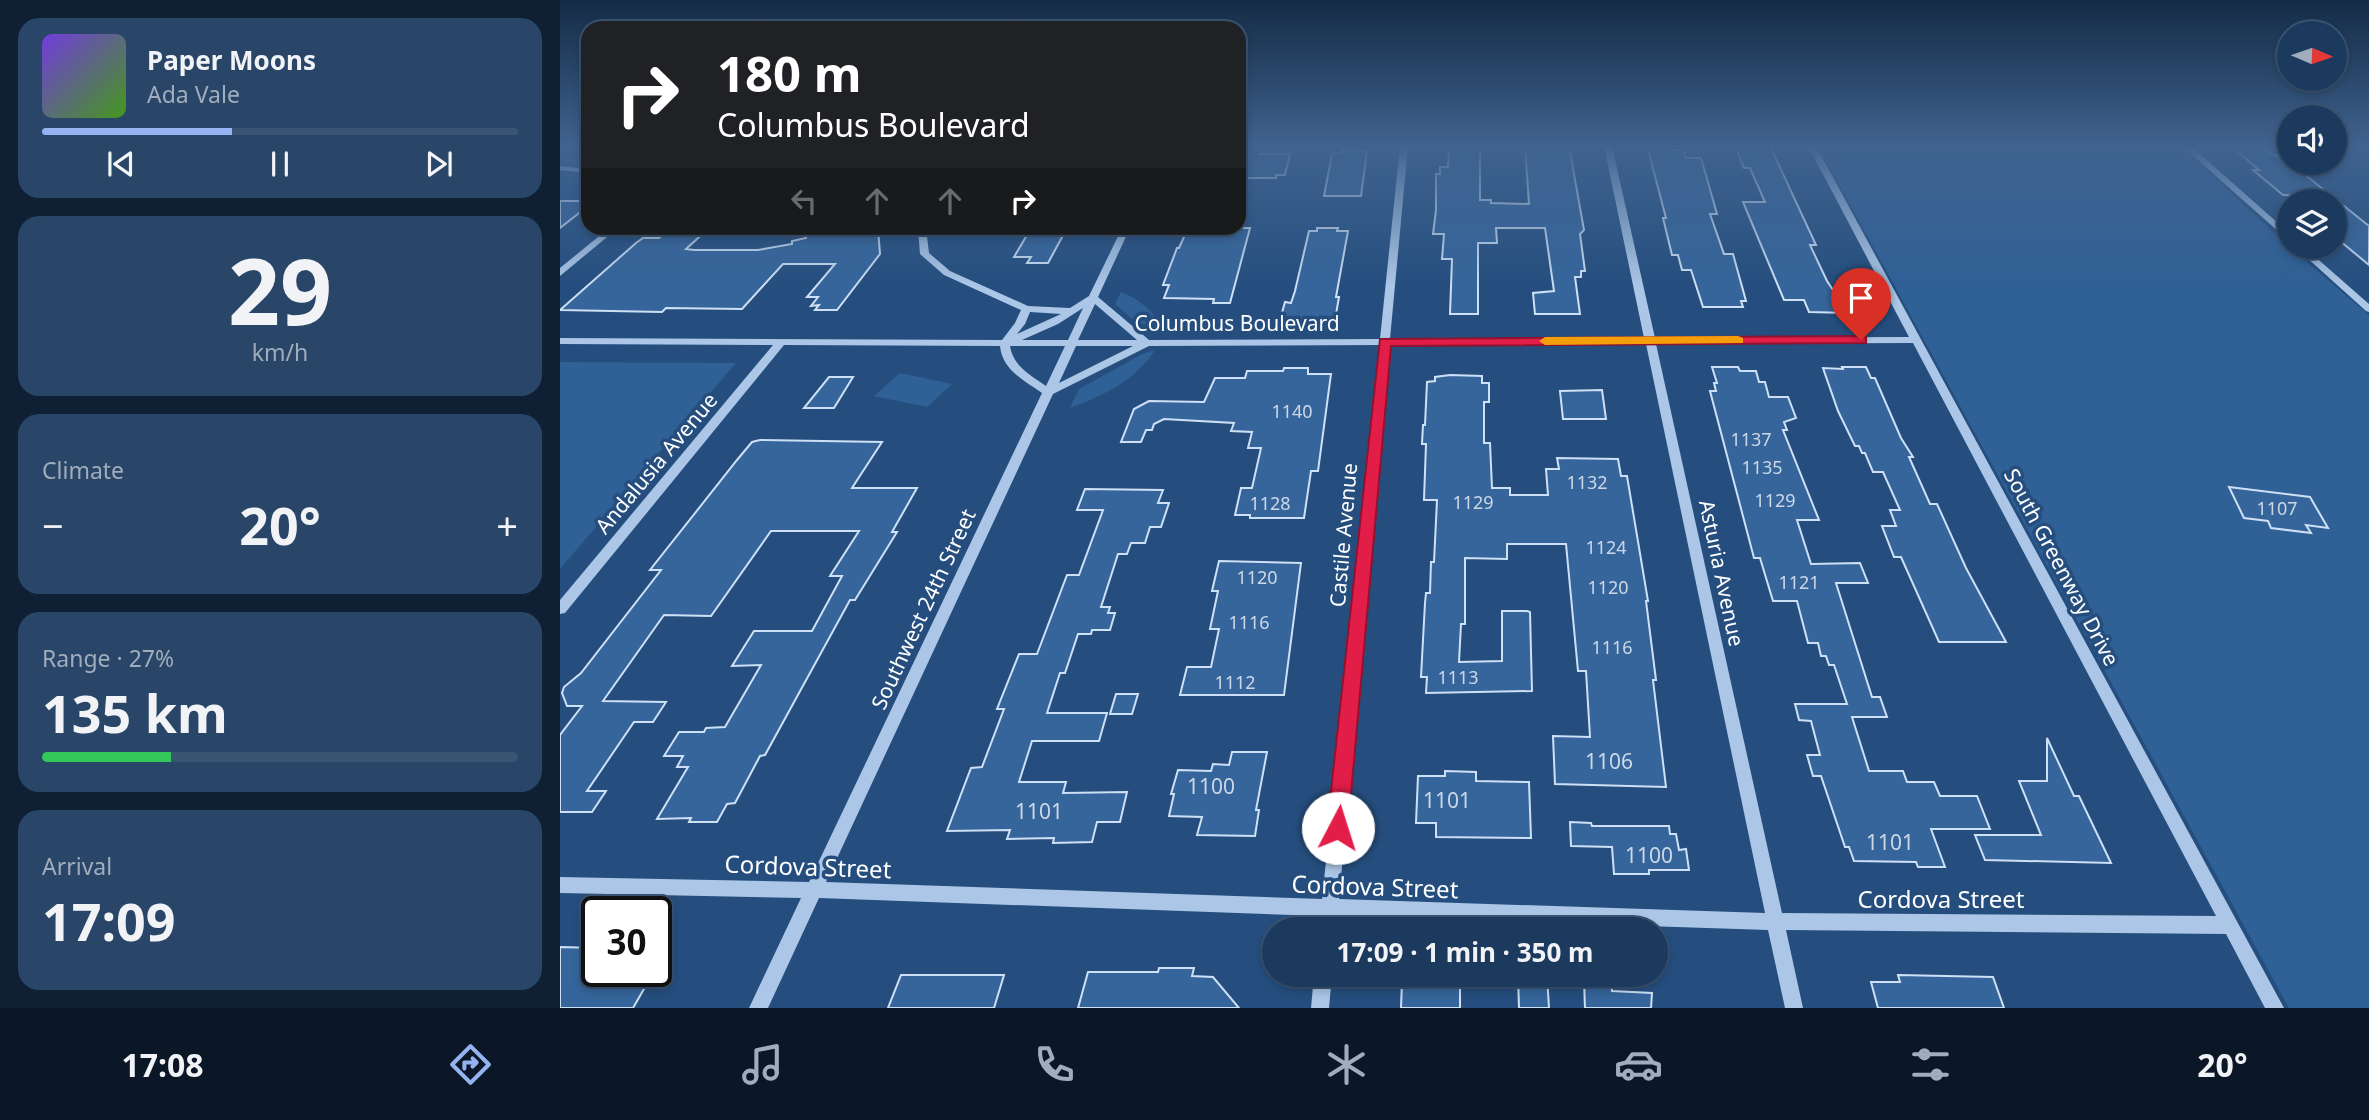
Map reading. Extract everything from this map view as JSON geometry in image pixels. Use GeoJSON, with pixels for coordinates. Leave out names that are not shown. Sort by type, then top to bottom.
{"type":"FeatureCollection","features":[{"type":"Feature","properties":{"kind":"street","name":"Castile Avenue"},"geometry":{"type":"LineString","coordinates":[[1329,917],[1399,193]]}},
{"type":"Feature","properties":{"kind":"street","name":"Asturia Avenue"},"geometry":{"type":"LineString","coordinates":[[1618,193],[1794,1008]]}},
{"type":"Feature","properties":{"kind":"street","name":"South Greenway Drive"},"geometry":{"type":"LineString","coordinates":[[1837,193],[2275,1008]]}},
{"type":"Feature","properties":{"kind":"street"},"geometry":{"type":"LineString","coordinates":[[2239,193],[2277,227]]}},
{"type":"Feature","properties":{"kind":"street"},"geometry":{"type":"LineString","coordinates":[[560,273],[606,235]]}},
{"type":"Feature","properties":{"kind":"street"},"geometry":{"type":"LineString","coordinates":[[922,235],[922,247],[937,267],[1026,309],[1076,311]]}},
{"type":"Feature","properties":{"kind":"street","name":"Southwest 24th Street"},"geometry":{"type":"LineString","coordinates":[[758,1008],[1123,235]]}},
{"type":"Feature","properties":{"kind":"street"},"geometry":{"type":"LineString","coordinates":[[2313,259],[2369,309]]}},
{"type":"Feature","properties":{"kind":"street"},"geometry":{"type":"LineString","coordinates":[[1005,343],[1076,311],[1093,298],[1147,343],[1048,392],[1011,365],[1004,354],[1005,343],[1020,324],[1026,309]]}},
{"type":"Feature","properties":{"kind":"street","name":"Columbus Boulevard"},"geometry":{"type":"LineString","coordinates":[[560,341],[1147,343],[1915,340]]}},
{"type":"Feature","properties":{"kind":"street","name":"Andalusia Avenue"},"geometry":{"type":"LineString","coordinates":[[560,609],[782,341]]}},
{"type":"Feature","properties":{"kind":"street","name":"Cordova Street"},"geometry":{"type":"LineString","coordinates":[[560,885],[814,890],[1776,921],[2230,925]]}},
{"type":"Feature","properties":{"kind":"street"},"geometry":{"type":"LineString","coordinates":[[1320,1008],[1323,987]]}},
{"type":"Feature","properties":{"kind":"shaded area"},"geometry":{"type":"Polygon","coordinates":[[[1844,193],[2231,193],[2277,236],[2277,259],[2303,259],[2369,315],[2369,1008],[2289,1008],[1844,193]]]}},
{"type":"Feature","properties":{"kind":"shaded area"},"geometry":{"type":"Polygon","coordinates":[[[1121,292],[1144,305],[1161,325],[1138,324],[1115,304],[1121,292]]]}},
{"type":"Feature","properties":{"kind":"shaded area"},"geometry":{"type":"Polygon","coordinates":[[[1155,350],[1129,379],[1070,408],[1079,389],[1142,354],[1155,350]]]}},
{"type":"Feature","properties":{"kind":"shaded area"},"geometry":{"type":"Polygon","coordinates":[[[560,362],[736,363],[560,569],[560,362]]]}},
{"type":"Feature","properties":{"kind":"shaded area"},"geometry":{"type":"Polygon","coordinates":[[[900,373],[952,384],[927,407],[874,396],[900,373]]]}},
{"type":"Feature","properties":{"kind":"building"},"geometry":{"type":"Polygon","coordinates":[[[1325,193],[1361,193],[1361,196],[1324,196],[1325,193]]]}},
{"type":"Feature","properties":{"kind":"building"},"geometry":{"type":"Polygon","coordinates":[[[1436,193],[1480,193],[1480,200],[1491,200],[1491,203],[1529,204],[1528,193],[1577,193],[1584,230],[1580,234],[1585,271],[1581,271],[1581,277],[1575,277],[1580,314],[1535,314],[1533,293],[1554,291],[1545,228],[1496,228],[1497,243],[1478,243],[1478,314],[1450,314],[1452,259],[1442,259],[1444,234],[1433,234],[1436,193]]]}},
{"type":"Feature","properties":{"kind":"building"},"geometry":{"type":"Polygon","coordinates":[[[1659,193],[1711,193],[1717,214],[1710,214],[1724,254],[1733,254],[1746,301],[1741,301],[1743,307],[1703,307],[1691,270],[1682,270],[1678,255],[1672,255],[1663,218],[1666,218],[1659,193]]]}},
{"type":"Feature","properties":{"kind":"building"},"geometry":{"type":"Polygon","coordinates":[[[1761,193],[1792,193],[1816,245],[1810,245],[1827,281],[1833,290],[1837,290],[1848,313],[1809,312],[1804,300],[1784,300],[1743,202],[1765,202],[1761,193]]]}},
{"type":"Feature","properties":{"kind":"building"},"geometry":{"type":"Polygon","coordinates":[[[560,201],[581,201],[581,212],[560,228],[560,201]]]}},
{"type":"Feature","properties":{"kind":"building"},"geometry":{"type":"Polygon","coordinates":[[[2347,208],[2369,226],[2369,265],[2347,247],[2347,208]]]}},
{"type":"Feature","properties":{"kind":"building"},"geometry":{"type":"Polygon","coordinates":[[[1246,228],[1250,228],[1230,303],[1213,303],[1214,299],[1164,298],[1169,285],[1163,285],[1185,235],[1246,235],[1246,228]]]}},
{"type":"Feature","properties":{"kind":"building"},"geometry":{"type":"Polygon","coordinates":[[[1317,228],[1348,231],[1336,297],[1339,297],[1335,320],[1280,320],[1285,302],[1291,303],[1295,291],[1309,231],[1317,231],[1317,228]]]}},
{"type":"Feature","properties":{"kind":"building"},"geometry":{"type":"Polygon","coordinates":[[[662,235],[701,235],[686,249],[758,250],[792,244],[792,241],[806,238],[806,235],[879,235],[880,254],[837,310],[815,310],[819,305],[811,306],[818,297],[807,297],[835,264],[783,264],[742,309],[666,308],[662,312],[560,310],[636,243],[643,238],[659,238],[662,235]]]}},
{"type":"Feature","properties":{"kind":"building"},"geometry":{"type":"Polygon","coordinates":[[[1027,235],[1063,235],[1048,263],[1027,263],[1031,257],[1014,257],[1027,235]]]}},
{"type":"Feature","properties":{"kind":"building"},"geometry":{"type":"Polygon","coordinates":[[[1712,367],[1738,367],[1740,371],[1756,371],[1759,382],[1765,382],[1769,397],[1788,397],[1796,418],[1784,422],[1787,430],[1783,430],[1819,520],[1797,520],[1811,564],[1860,563],[1868,583],[1836,583],[1872,697],[1880,697],[1887,717],[1852,717],[1869,771],[1903,771],[1907,782],[1934,782],[1940,796],[1977,796],[1990,829],[1931,829],[1945,867],[1918,867],[1916,862],[1854,861],[1849,847],[1845,847],[1821,776],[1813,776],[1807,755],[1820,755],[1811,721],[1799,720],[1795,704],[1847,704],[1834,665],[1829,665],[1826,656],[1821,656],[1818,643],[1808,643],[1797,601],[1773,601],[1760,558],[1754,558],[1710,391],[1716,391],[1714,383],[1717,383],[1712,367]]]}},
{"type":"Feature","properties":{"kind":"building"},"geometry":{"type":"Polygon","coordinates":[[[1842,367],[1866,367],[1871,378],[1875,378],[1901,438],[1913,457],[1909,457],[1930,504],[1937,504],[1966,568],[2006,642],[1939,642],[1901,557],[1894,557],[1882,526],[1896,526],[1890,510],[1900,510],[1883,472],[1873,472],[1865,453],[1862,453],[1859,446],[1855,446],[1838,411],[1823,368],[1843,369],[1842,367]]]}},
{"type":"Feature","properties":{"kind":"building"},"geometry":{"type":"Polygon","coordinates":[[[1284,368],[1308,368],[1308,374],[1331,374],[1318,471],[1311,471],[1304,518],[1250,518],[1250,515],[1235,515],[1241,488],[1252,488],[1261,448],[1248,448],[1252,432],[1231,431],[1234,423],[1164,419],[1154,424],[1152,430],[1146,430],[1141,442],[1121,442],[1134,409],[1149,401],[1204,402],[1215,378],[1245,378],[1247,371],[1283,371],[1284,368]]]}},
{"type":"Feature","properties":{"kind":"building"},"geometry":{"type":"Polygon","coordinates":[[[1482,376],[1482,383],[1489,383],[1489,402],[1484,402],[1484,443],[1490,443],[1492,488],[1510,488],[1510,495],[1548,495],[1546,469],[1559,469],[1557,458],[1618,459],[1621,476],[1627,476],[1648,601],[1656,680],[1653,680],[1666,787],[1555,784],[1553,736],[1590,737],[1586,671],[1578,671],[1566,544],[1507,544],[1507,559],[1465,558],[1465,624],[1461,624],[1459,662],[1502,661],[1502,611],[1530,612],[1532,691],[1426,693],[1427,677],[1421,677],[1425,603],[1426,593],[1430,593],[1431,562],[1434,562],[1437,500],[1424,500],[1426,444],[1422,444],[1423,425],[1427,382],[1435,381],[1435,377],[1482,376]]]}},
{"type":"Feature","properties":{"kind":"building"},"geometry":{"type":"Polygon","coordinates":[[[829,377],[853,377],[834,408],[804,408],[829,377]]]}},
{"type":"Feature","properties":{"kind":"building"},"geometry":{"type":"Polygon","coordinates":[[[1602,390],[1606,419],[1563,419],[1560,391],[1602,390]]]}},
{"type":"Feature","properties":{"kind":"building"},"geometry":{"type":"Polygon","coordinates":[[[752,442],[882,442],[852,488],[917,488],[892,532],[897,532],[855,600],[850,600],[765,755],[760,756],[735,803],[727,804],[717,822],[689,822],[691,818],[657,819],[688,767],[677,767],[683,756],[664,756],[679,732],[704,732],[706,728],[725,727],[761,665],[732,666],[754,631],[812,631],[842,576],[830,576],[859,531],[771,531],[711,616],[664,615],[603,701],[666,702],[653,722],[634,722],[587,791],[606,791],[592,812],[560,812],[560,735],[582,706],[567,706],[562,693],[564,687],[581,673],[661,570],[650,570],[737,460],[752,442]]]}},
{"type":"Feature","properties":{"kind":"building"},"geometry":{"type":"Polygon","coordinates":[[[2229,487],[2310,497],[2328,528],[2306,525],[2311,533],[2271,528],[2268,521],[2244,518],[2229,487]]]}},
{"type":"Feature","properties":{"kind":"building"},"geometry":{"type":"Polygon","coordinates":[[[1085,489],[1163,490],[1158,503],[1169,503],[1161,527],[1150,527],[1145,543],[1131,543],[1127,554],[1118,554],[1101,607],[1110,607],[1108,613],[1115,613],[1110,630],[1092,630],[1091,634],[1078,634],[1065,673],[1060,673],[1047,713],[1107,713],[1099,741],[1032,741],[1019,782],[1066,782],[1063,793],[1127,792],[1120,822],[1097,822],[1092,842],[1053,843],[1054,838],[1007,839],[1010,830],[947,831],[971,768],[982,767],[1004,709],[997,709],[1019,654],[1037,654],[1067,575],[1079,575],[1103,510],[1077,510],[1085,489]]]}},
{"type":"Feature","properties":{"kind":"building"},"geometry":{"type":"Polygon","coordinates":[[[1219,561],[1301,563],[1284,695],[1180,695],[1187,667],[1211,667],[1219,629],[1210,629],[1218,591],[1212,591],[1219,561]]]}},
{"type":"Feature","properties":{"kind":"building"},"geometry":{"type":"Polygon","coordinates":[[[1116,694],[1138,694],[1132,714],[1110,714],[1116,694]]]}},
{"type":"Feature","properties":{"kind":"building"},"geometry":{"type":"Polygon","coordinates":[[[2047,738],[2074,796],[2079,796],[2111,863],[1985,860],[1975,835],[2041,835],[2019,781],[2047,781],[2047,738]]]}},
{"type":"Feature","properties":{"kind":"building"},"geometry":{"type":"Polygon","coordinates":[[[1232,752],[1267,752],[1256,810],[1259,810],[1255,836],[1197,835],[1202,817],[1169,816],[1174,794],[1171,794],[1178,770],[1211,771],[1213,764],[1229,765],[1232,752]]]}},
{"type":"Feature","properties":{"kind":"building"},"geometry":{"type":"Polygon","coordinates":[[[1445,771],[1476,772],[1476,781],[1529,782],[1531,838],[1436,837],[1436,823],[1416,823],[1418,776],[1445,776],[1445,771]]]}},
{"type":"Feature","properties":{"kind":"building"},"geometry":{"type":"Polygon","coordinates":[[[1570,822],[1591,823],[1592,826],[1669,826],[1670,834],[1676,834],[1679,850],[1686,849],[1689,870],[1649,870],[1649,874],[1614,874],[1612,847],[1571,846],[1570,822]]]}},
{"type":"Feature","properties":{"kind":"building"},"geometry":{"type":"Polygon","coordinates":[[[560,947],[581,948],[581,987],[645,987],[633,1008],[560,1008],[560,947]]]}},
{"type":"Feature","properties":{"kind":"building"},"geometry":{"type":"Polygon","coordinates":[[[1159,968],[1194,968],[1192,976],[1213,977],[1239,1008],[1078,1008],[1088,972],[1158,972],[1159,968]]]}},
{"type":"Feature","properties":{"kind":"building"},"geometry":{"type":"Polygon","coordinates":[[[901,975],[1004,975],[994,1008],[888,1008],[901,975]]]}},
{"type":"Feature","properties":{"kind":"building"},"geometry":{"type":"Polygon","coordinates":[[[1898,975],[1993,977],[2004,1008],[1878,1008],[1871,982],[1900,982],[1898,975]]]}},
{"type":"Feature","properties":{"kind":"building"},"geometry":{"type":"Polygon","coordinates":[[[1402,987],[1460,987],[1460,1008],[1401,1008],[1402,987]]]}},
{"type":"Feature","properties":{"kind":"building"},"geometry":{"type":"Polygon","coordinates":[[[1518,987],[1548,987],[1549,1008],[1519,1008],[1518,987]]]}},
{"type":"Feature","properties":{"kind":"building"},"geometry":{"type":"Polygon","coordinates":[[[1584,987],[1612,987],[1612,991],[1652,993],[1651,1008],[1585,1008],[1584,987]]]}},
{"type":"Feature","properties":{"kind":"slow traffic"},"geometry":{"type":"LineString","coordinates":[[1545,341],[1738,340]]}},
{"type":"Feature","properties":{"kind":"route"},"geometry":{"type":"LineString","coordinates":[[1338,828],[1385,342],[1861,340]]}}]}
